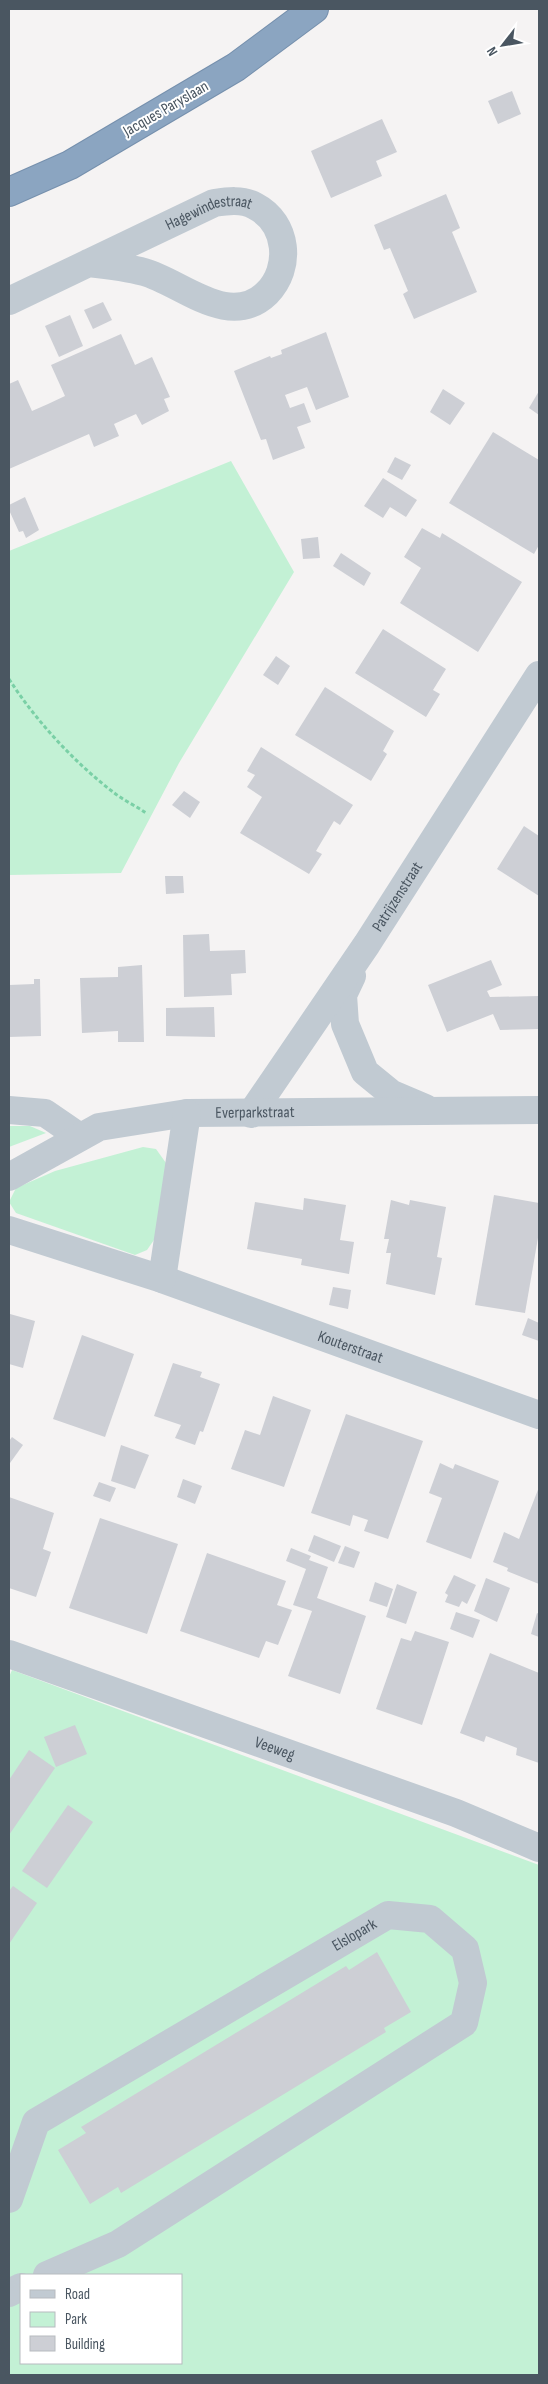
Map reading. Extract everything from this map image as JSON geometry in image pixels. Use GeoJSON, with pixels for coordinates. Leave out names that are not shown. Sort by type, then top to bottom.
{"type":"FeatureCollection","features":[{"type":"Feature","properties":{"kind":"highway","name":"Jacques Paryslaan"},"geometry":{"type":"LineString","coordinates":[[9,192],[70,165],[236,67],[314,9]]}},
{"type":"Feature","properties":{"kind":"street","name":"Hagewindestraat"},"geometry":{"type":"LineString","coordinates":[[9,301],[88,263],[214,203],[235,200],[255,206],[272,219],[282,237],[284,258],[279,278],[266,294],[248,304],[227,307],[207,302],[146,272],[88,263]]}},
{"type":"Feature","properties":{"kind":"street","name":"Patrijzenstraat"},"geometry":{"type":"LineString","coordinates":[[251,1114],[367,944],[539,675]]}},
{"type":"Feature","properties":{"kind":"street","name":"Everparkstraat"},"geometry":{"type":"LineString","coordinates":[[367,944],[343,995],[345,1024],[366,1072],[392,1094],[433,1112]]}},
{"type":"Feature","properties":{"kind":"street"},"geometry":{"type":"LineString","coordinates":[[9,1110],[45,1113],[80,1137]]}},
{"type":"Feature","properties":{"kind":"street","name":"Everparkstraat"},"geometry":{"type":"LineString","coordinates":[[9,1177],[99,1127],[187,1113],[251,1114],[539,1110]]}},
{"type":"Feature","properties":{"kind":"street"},"geometry":{"type":"LineString","coordinates":[[162,1279],[187,1113]]}},
{"type":"Feature","properties":{"kind":"street","name":"Kouterstraat"},"geometry":{"type":"LineString","coordinates":[[9,1230],[162,1279],[539,1415]]}},
{"type":"Feature","properties":{"kind":"street","name":"Veeweg"},"geometry":{"type":"LineString","coordinates":[[9,1654],[456,1813],[539,1848]]}},
{"type":"Feature","properties":{"kind":"street","name":"Elslopark"},"geometry":{"type":"LineString","coordinates":[[9,2199],[36,2122],[388,1915],[430,1919],[465,1948],[473,1983],[464,2023],[118,2244],[49,2274]]}},
{"type":"Feature","properties":{"kind":"path"},"geometry":{"type":"LineString","coordinates":[[9,679],[18,693],[78,762],[114,793],[146,812]]}},
{"type":"Feature","properties":{"kind":"green space"},"geometry":{"type":"Polygon","coordinates":[[[231,461],[294,572],[179,763],[121,873],[9,875],[9,551],[231,461]]]}},
{"type":"Feature","properties":{"kind":"green space"},"geometry":{"type":"Polygon","coordinates":[[[9,1126],[30,1126],[46,1133],[9,1147],[9,1126]]]}},
{"type":"Feature","properties":{"kind":"green space"},"geometry":{"type":"Polygon","coordinates":[[[143,1147],[156,1149],[166,1163],[156,1237],[147,1250],[135,1255],[16,1213],[9,1202],[16,1188],[55,1171],[143,1147]]]}},
{"type":"Feature","properties":{"kind":"green space"},"geometry":{"type":"Polygon","coordinates":[[[12,1670],[539,1865],[539,2375],[9,2375],[9,1677],[12,1670]]]}},
{"type":"Feature","properties":{"kind":"building"},"geometry":{"type":"Polygon","coordinates":[[[512,91],[521,114],[498,124],[488,101],[512,91]]]}},
{"type":"Feature","properties":{"kind":"building"},"geometry":{"type":"Polygon","coordinates":[[[382,119],[397,152],[376,161],[382,176],[331,198],[311,151],[382,119]]]}},
{"type":"Feature","properties":{"kind":"building"},"geometry":{"type":"Polygon","coordinates":[[[446,194],[460,228],[452,232],[477,292],[414,319],[403,294],[408,291],[390,248],[384,250],[374,225],[446,194]]]}},
{"type":"Feature","properties":{"kind":"building"},"geometry":{"type":"Polygon","coordinates":[[[103,302],[112,320],[93,329],[84,310],[103,302]]]}},
{"type":"Feature","properties":{"kind":"building"},"geometry":{"type":"Polygon","coordinates":[[[70,315],[83,346],[59,357],[45,326],[70,315]]]}},
{"type":"Feature","properties":{"kind":"building"},"geometry":{"type":"Polygon","coordinates":[[[326,332],[349,397],[316,410],[307,387],[285,395],[290,408],[304,403],[311,422],[297,427],[305,448],[273,460],[266,439],[261,440],[234,371],[270,356],[271,358],[282,354],[281,350],[326,332]]]}},
{"type":"Feature","properties":{"kind":"building"},"geometry":{"type":"Polygon","coordinates":[[[121,334],[135,365],[152,357],[170,397],[164,399],[169,411],[142,425],[136,414],[114,424],[119,436],[94,447],[89,434],[9,469],[9,384],[18,380],[32,411],[48,404],[65,396],[51,365],[121,334]]]}},
{"type":"Feature","properties":{"kind":"building"},"geometry":{"type":"Polygon","coordinates":[[[443,389],[465,403],[450,425],[430,412],[443,389]]]}},
{"type":"Feature","properties":{"kind":"building"},"geometry":{"type":"Polygon","coordinates":[[[539,391],[539,415],[529,408],[539,391]]]}},
{"type":"Feature","properties":{"kind":"building"},"geometry":{"type":"Polygon","coordinates":[[[493,432],[539,460],[539,545],[534,554],[449,503],[493,432]]]}},
{"type":"Feature","properties":{"kind":"building"},"geometry":{"type":"Polygon","coordinates":[[[395,457],[411,465],[402,480],[387,472],[395,457]]]}},
{"type":"Feature","properties":{"kind":"building"},"geometry":{"type":"Polygon","coordinates":[[[383,478],[417,500],[406,517],[390,507],[383,518],[364,506],[383,478]]]}},
{"type":"Feature","properties":{"kind":"building"},"geometry":{"type":"Polygon","coordinates":[[[25,497],[39,530],[26,538],[23,531],[19,532],[9,510],[9,505],[25,497]]]}},
{"type":"Feature","properties":{"kind":"building"},"geometry":{"type":"Polygon","coordinates":[[[422,528],[440,538],[442,533],[522,582],[478,652],[400,603],[421,568],[404,557],[422,528]]]}},
{"type":"Feature","properties":{"kind":"building"},"geometry":{"type":"Polygon","coordinates":[[[318,537],[320,558],[303,559],[301,539],[318,537]]]}},
{"type":"Feature","properties":{"kind":"building"},"geometry":{"type":"Polygon","coordinates":[[[341,553],[371,573],[364,586],[333,566],[341,553]]]}},
{"type":"Feature","properties":{"kind":"building"},"geometry":{"type":"Polygon","coordinates":[[[383,629],[446,669],[433,690],[440,694],[426,717],[355,673],[383,629]]]}},
{"type":"Feature","properties":{"kind":"building"},"geometry":{"type":"Polygon","coordinates":[[[276,656],[290,666],[278,685],[263,675],[276,656]]]}},
{"type":"Feature","properties":{"kind":"building"},"geometry":{"type":"Polygon","coordinates":[[[325,687],[394,731],[383,751],[387,754],[371,781],[295,735],[325,687]]]}},
{"type":"Feature","properties":{"kind":"building"},"geometry":{"type":"Polygon","coordinates":[[[261,747],[353,805],[340,825],[334,821],[316,851],[322,854],[309,874],[240,833],[262,797],[247,787],[255,775],[247,771],[261,747]]]}},
{"type":"Feature","properties":{"kind":"building"},"geometry":{"type":"Polygon","coordinates":[[[184,791],[200,802],[190,818],[172,805],[184,791]]]}},
{"type":"Feature","properties":{"kind":"building"},"geometry":{"type":"Polygon","coordinates":[[[524,826],[539,836],[539,896],[497,869],[524,826]]]}},
{"type":"Feature","properties":{"kind":"building"},"geometry":{"type":"Polygon","coordinates":[[[165,876],[183,876],[184,893],[166,894],[165,876]]]}},
{"type":"Feature","properties":{"kind":"building"},"geometry":{"type":"Polygon","coordinates":[[[209,934],[210,951],[245,950],[246,973],[231,974],[232,995],[184,997],[183,935],[209,934]]]}},
{"type":"Feature","properties":{"kind":"building"},"geometry":{"type":"Polygon","coordinates":[[[491,960],[502,985],[487,991],[490,997],[539,996],[539,1029],[500,1030],[493,1014],[447,1032],[428,985],[491,960]]]}},
{"type":"Feature","properties":{"kind":"building"},"geometry":{"type":"Polygon","coordinates":[[[142,965],[144,1042],[118,1042],[118,1031],[82,1033],[80,978],[118,977],[118,967],[142,965]]]}},
{"type":"Feature","properties":{"kind":"building"},"geometry":{"type":"Polygon","coordinates":[[[34,979],[40,979],[41,1036],[9,1037],[9,985],[34,984],[34,979]]]}},
{"type":"Feature","properties":{"kind":"building"},"geometry":{"type":"Polygon","coordinates":[[[214,1007],[215,1037],[166,1036],[166,1008],[214,1007]]]}},
{"type":"Feature","properties":{"kind":"building"},"geometry":{"type":"Polygon","coordinates":[[[494,1195],[539,1203],[539,1232],[525,1313],[475,1305],[494,1195]]]}},
{"type":"Feature","properties":{"kind":"building"},"geometry":{"type":"Polygon","coordinates":[[[304,1198],[346,1205],[340,1240],[354,1242],[349,1274],[301,1265],[302,1259],[247,1249],[255,1202],[303,1210],[304,1198]]]}},
{"type":"Feature","properties":{"kind":"building"},"geometry":{"type":"Polygon","coordinates":[[[391,1200],[409,1205],[410,1200],[446,1207],[437,1257],[442,1258],[435,1295],[386,1284],[391,1253],[386,1253],[389,1239],[384,1239],[391,1200]]]}},
{"type":"Feature","properties":{"kind":"building"},"geometry":{"type":"Polygon","coordinates":[[[333,1287],[351,1290],[348,1309],[329,1305],[333,1287]]]}},
{"type":"Feature","properties":{"kind":"building"},"geometry":{"type":"Polygon","coordinates":[[[10,1314],[35,1321],[23,1368],[9,1364],[10,1314]]]}},
{"type":"Feature","properties":{"kind":"building"},"geometry":{"type":"Polygon","coordinates":[[[528,1318],[539,1323],[539,1341],[522,1335],[528,1318]]]}},
{"type":"Feature","properties":{"kind":"building"},"geometry":{"type":"Polygon","coordinates":[[[82,1335],[134,1354],[105,1437],[53,1419],[82,1335]]]}},
{"type":"Feature","properties":{"kind":"building"},"geometry":{"type":"Polygon","coordinates":[[[173,1363],[202,1372],[200,1377],[220,1384],[203,1432],[200,1431],[195,1445],[175,1438],[181,1425],[154,1416],[173,1363]]]}},
{"type":"Feature","properties":{"kind":"building"},"geometry":{"type":"Polygon","coordinates":[[[273,1396],[311,1410],[284,1487],[231,1469],[245,1430],[260,1435],[273,1396]]]}},
{"type":"Feature","properties":{"kind":"building"},"geometry":{"type":"Polygon","coordinates":[[[346,1414],[423,1441],[388,1539],[364,1531],[368,1520],[353,1515],[350,1526],[311,1513],[346,1414]]]}},
{"type":"Feature","properties":{"kind":"building"},"geometry":{"type":"Polygon","coordinates":[[[12,1437],[23,1445],[10,1463],[9,1441],[12,1437]]]}},
{"type":"Feature","properties":{"kind":"building"},"geometry":{"type":"Polygon","coordinates":[[[121,1445],[149,1455],[135,1489],[111,1481],[121,1445]]]}},
{"type":"Feature","properties":{"kind":"building"},"geometry":{"type":"Polygon","coordinates":[[[440,1463],[453,1469],[455,1464],[499,1481],[471,1559],[426,1542],[442,1498],[429,1493],[440,1463]]]}},
{"type":"Feature","properties":{"kind":"building"},"geometry":{"type":"Polygon","coordinates":[[[183,1479],[202,1486],[195,1504],[177,1497],[183,1479]]]}},
{"type":"Feature","properties":{"kind":"building"},"geometry":{"type":"Polygon","coordinates":[[[99,1482],[116,1488],[110,1502],[93,1496],[99,1482]]]}},
{"type":"Feature","properties":{"kind":"building"},"geometry":{"type":"Polygon","coordinates":[[[539,1487],[539,1584],[507,1571],[508,1568],[493,1562],[504,1532],[519,1539],[539,1487]]]}},
{"type":"Feature","properties":{"kind":"building"},"geometry":{"type":"Polygon","coordinates":[[[9,1497],[54,1513],[43,1549],[51,1552],[36,1597],[9,1588],[9,1497]]]}},
{"type":"Feature","properties":{"kind":"building"},"geometry":{"type":"Polygon","coordinates":[[[100,1518],[178,1544],[147,1634],[69,1608],[100,1518]]]}},
{"type":"Feature","properties":{"kind":"building"},"geometry":{"type":"Polygon","coordinates":[[[314,1535],[341,1546],[334,1562],[308,1551],[314,1535]]]}},
{"type":"Feature","properties":{"kind":"building"},"geometry":{"type":"Polygon","coordinates":[[[345,1546],[360,1552],[354,1568],[338,1563],[345,1546]]]}},
{"type":"Feature","properties":{"kind":"building"},"geometry":{"type":"Polygon","coordinates":[[[291,1548],[311,1556],[309,1560],[328,1567],[317,1598],[366,1616],[340,1694],[288,1676],[312,1611],[293,1605],[306,1569],[286,1561],[291,1548]]]}},
{"type":"Feature","properties":{"kind":"building"},"geometry":{"type":"Polygon","coordinates":[[[207,1553],[286,1581],[277,1605],[292,1610],[278,1645],[266,1641],[259,1658],[180,1631],[207,1553]]]}},
{"type":"Feature","properties":{"kind":"building"},"geometry":{"type":"Polygon","coordinates":[[[454,1575],[476,1585],[467,1604],[462,1601],[459,1607],[445,1602],[448,1595],[445,1593],[454,1575]]]}},
{"type":"Feature","properties":{"kind":"building"},"geometry":{"type":"Polygon","coordinates":[[[486,1578],[510,1588],[497,1622],[474,1611],[486,1578]]]}},
{"type":"Feature","properties":{"kind":"building"},"geometry":{"type":"Polygon","coordinates":[[[375,1582],[393,1589],[387,1607],[369,1601],[375,1582]]]}},
{"type":"Feature","properties":{"kind":"building"},"geometry":{"type":"Polygon","coordinates":[[[397,1584],[417,1592],[406,1624],[386,1617],[397,1584]]]}},
{"type":"Feature","properties":{"kind":"building"},"geometry":{"type":"Polygon","coordinates":[[[456,1612],[480,1620],[473,1638],[450,1629],[456,1612]]]}},
{"type":"Feature","properties":{"kind":"building"},"geometry":{"type":"Polygon","coordinates":[[[537,1613],[539,1614],[539,1637],[531,1634],[537,1613]]]}},
{"type":"Feature","properties":{"kind":"building"},"geometry":{"type":"Polygon","coordinates":[[[415,1631],[449,1642],[422,1725],[376,1709],[401,1638],[411,1641],[415,1631]]]}},
{"type":"Feature","properties":{"kind":"building"},"geometry":{"type":"Polygon","coordinates":[[[490,1653],[539,1673],[539,1763],[516,1755],[517,1748],[486,1736],[484,1742],[460,1733],[490,1653]]]}},
{"type":"Feature","properties":{"kind":"building"},"geometry":{"type":"Polygon","coordinates":[[[75,1725],[87,1754],[56,1767],[44,1737],[75,1725]]]}},
{"type":"Feature","properties":{"kind":"building"},"geometry":{"type":"Polygon","coordinates":[[[29,1750],[55,1768],[9,1835],[9,1780],[29,1750]]]}},
{"type":"Feature","properties":{"kind":"building"},"geometry":{"type":"Polygon","coordinates":[[[68,1805],[93,1822],[47,1888],[22,1871],[68,1805]]]}},
{"type":"Feature","properties":{"kind":"building"},"geometry":{"type":"Polygon","coordinates":[[[13,1886],[37,1903],[9,1944],[9,1891],[13,1886]]]}},
{"type":"Feature","properties":{"kind":"building"},"geometry":{"type":"Polygon","coordinates":[[[377,1952],[411,2012],[384,2028],[386,2032],[121,2193],[118,2187],[90,2204],[58,2150],[86,2133],[81,2127],[346,1966],[349,1970],[377,1952]]]}}]}
